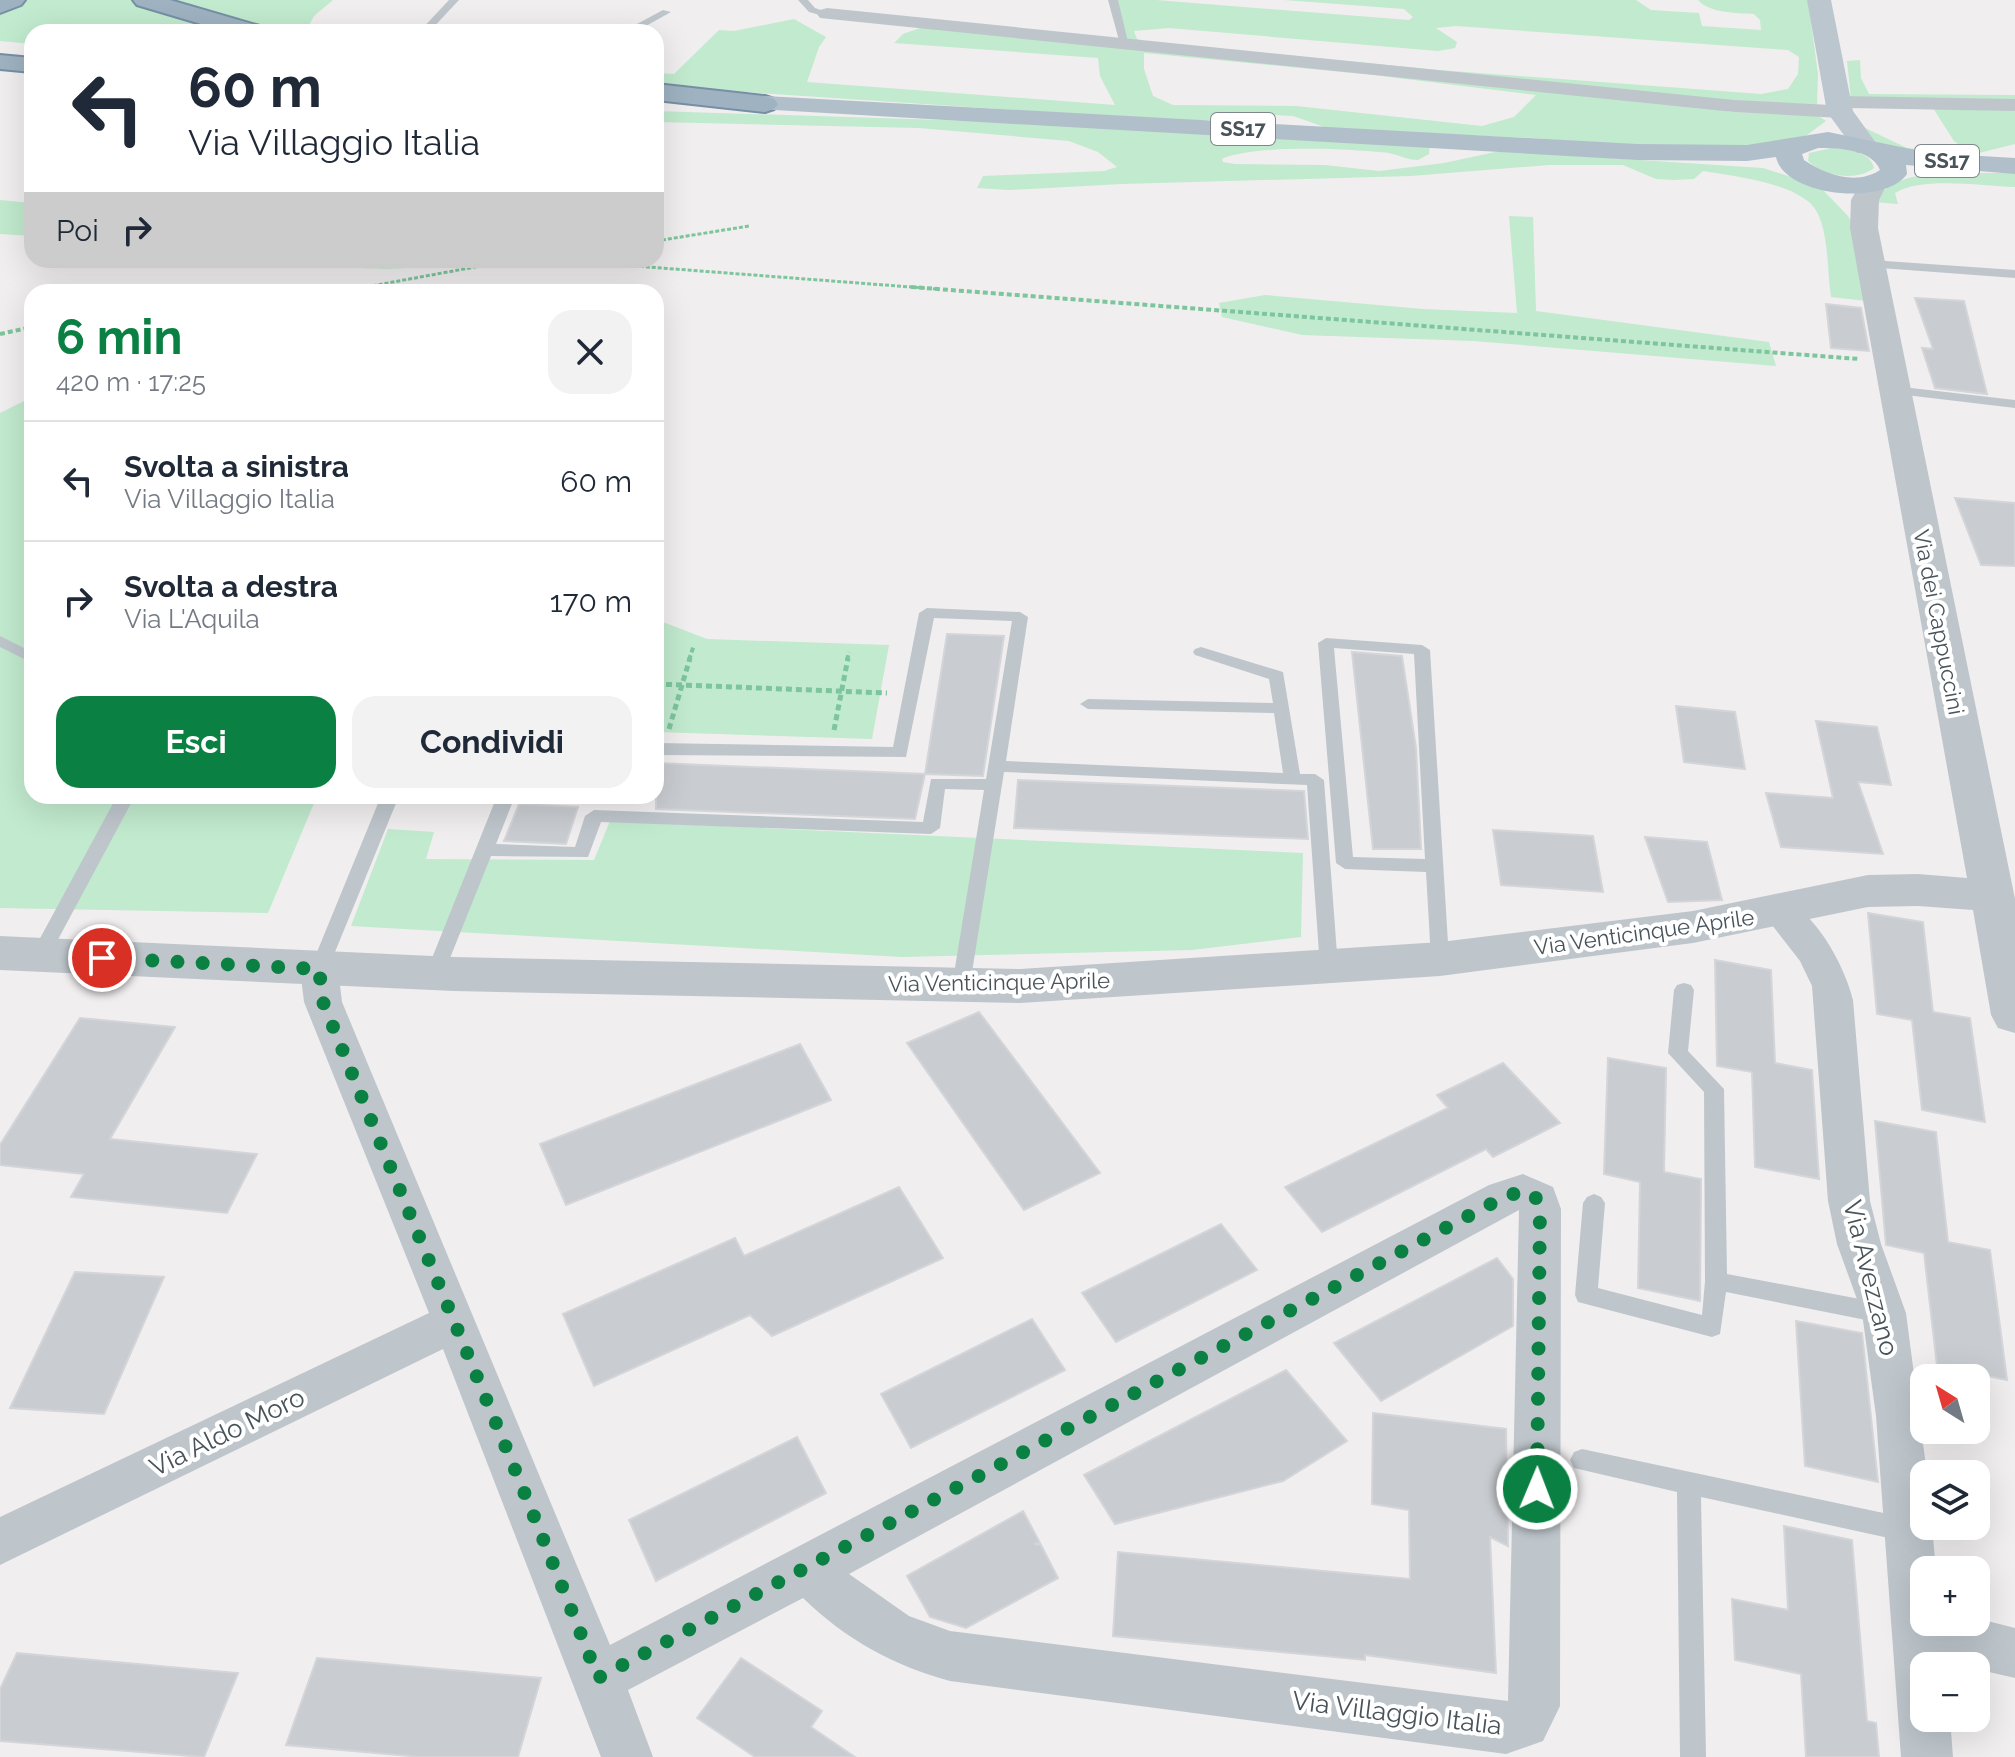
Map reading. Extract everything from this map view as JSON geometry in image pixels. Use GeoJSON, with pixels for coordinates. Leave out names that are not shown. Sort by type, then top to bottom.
{"type":"FeatureCollection","features":[{"type":"Feature","properties":{"kind":"highway"},"geometry":{"type":"LineString","coordinates":[[0,6],[13,0]]}},
{"type":"Feature","properties":{"kind":"highway"},"geometry":{"type":"LineString","coordinates":[[145,0],[227,24]]}},
{"type":"Feature","properties":{"kind":"highway"},"geometry":{"type":"LineString","coordinates":[[0,51],[24,52]]}},
{"type":"Feature","properties":{"kind":"highway"},"geometry":{"type":"LineString","coordinates":[[0,62],[24,64]]}},
{"type":"Feature","properties":{"kind":"highway"},"geometry":{"type":"LineString","coordinates":[[0,78],[24,80]]}},
{"type":"Feature","properties":{"kind":"highway"},"geometry":{"type":"LineString","coordinates":[[0,84],[24,82]]}},
{"type":"Feature","properties":{"kind":"highway"},"geometry":{"type":"LineString","coordinates":[[664,98],[765,104]]}},
{"type":"Feature","properties":{"kind":"main road"},"geometry":{"type":"LineString","coordinates":[[1819,0],[1840,107],[1878,164]]}},
{"type":"Feature","properties":{"kind":"main road","name":"SS17"},"geometry":{"type":"LineString","coordinates":[[765,104],[1637,152],[1878,164],[2015,167]]}},
{"type":"Feature","properties":{"kind":"main road"},"geometry":{"type":"LineString","coordinates":[[1805,160],[1840,107]]}},
{"type":"Feature","properties":{"kind":"main road","name":"SS17"},"geometry":{"type":"LineString","coordinates":[[1805,160],[1834,140],[1878,164]]}},
{"type":"Feature","properties":{"kind":"street"},"geometry":{"type":"LineString","coordinates":[[827,14],[1734,106],[2015,105]]}},
{"type":"Feature","properties":{"kind":"street","name":"Via dei Cappuccini"},"geometry":{"type":"LineString","coordinates":[[1805,160],[1848,203],[1864,228]]}},
{"type":"Feature","properties":{"kind":"street","name":"Via dei Cappuccini"},"geometry":{"type":"LineString","coordinates":[[1878,164],[1865,200],[1864,228],[1892,376],[2003,887],[2015,1015]]}},
{"type":"Feature","properties":{"kind":"street","name":"Via Venticinque Aprile"},"geometry":{"type":"LineString","coordinates":[[20,954],[435,973],[1020,986],[1440,959],[1591,942],[1779,911],[1868,891],[2003,887]]}},
{"type":"Feature","properties":{"kind":"street","name":"Via Avezzano"},"geometry":{"type":"LineString","coordinates":[[1779,911],[1820,959],[1830,981],[1849,1201],[1859,1244],[1884,1313],[1899,1416],[1910,1530]]}},
{"type":"Feature","properties":{"kind":"street"},"geometry":{"type":"LineString","coordinates":[[319,969],[323,1002],[453,1323],[521,1479],[627,1757]]}},
{"type":"Feature","properties":{"kind":"street","name":"Via Villaggio Italia"},"geometry":{"type":"LineString","coordinates":[[598,1678],[809,1569],[1504,1197],[1523,1191],[1538,1199],[1534,1706],[1525,1723],[1506,1728],[936,1653],[909,1642],[847,1605],[809,1569]]}},
{"type":"Feature","properties":{"kind":"street","name":"Via Aldo Moro"},"geometry":{"type":"LineString","coordinates":[[0,1542],[453,1323]]}},
{"type":"Feature","properties":{"kind":"street","name":"Via Avezzano"},"geometry":{"type":"LineString","coordinates":[[1918,1636],[1927,1757]]}},
{"type":"Feature","properties":{"kind":"street"},"geometry":{"type":"LineString","coordinates":[[1943,1636],[2015,1653]]}},
{"type":"Feature","properties":{"kind":"lane"},"geometry":{"type":"LineString","coordinates":[[432,24],[454,0]]}},
{"type":"Feature","properties":{"kind":"lane"},"geometry":{"type":"LineString","coordinates":[[803,0],[812,10],[827,14]]}},
{"type":"Feature","properties":{"kind":"lane"},"geometry":{"type":"LineString","coordinates":[[1113,0],[1125,44]]}},
{"type":"Feature","properties":{"kind":"lane"},"geometry":{"type":"LineString","coordinates":[[643,24],[666,12]]}},
{"type":"Feature","properties":{"kind":"lane"},"geometry":{"type":"LineString","coordinates":[[1871,264],[2015,274]]}},
{"type":"Feature","properties":{"kind":"lane"},"geometry":{"type":"LineString","coordinates":[[1892,376],[2015,404]]}},
{"type":"Feature","properties":{"kind":"lane"},"geometry":{"type":"LineString","coordinates":[[664,749],[900,753],[927,613],[1020,617],[962,986]]}},
{"type":"Feature","properties":{"kind":"lane"},"geometry":{"type":"LineString","coordinates":[[0,641],[24,654]]}},
{"type":"Feature","properties":{"kind":"lane"},"geometry":{"type":"LineString","coordinates":[[1434,866],[1345,863],[1326,643],[1422,650],[1440,959]]}},
{"type":"Feature","properties":{"kind":"lane"},"geometry":{"type":"LineString","coordinates":[[1201,652],[1277,676],[1292,779]]}},
{"type":"Feature","properties":{"kind":"lane"},"geometry":{"type":"LineString","coordinates":[[1088,704],[1282,708]]}},
{"type":"Feature","properties":{"kind":"lane"},"geometry":{"type":"LineString","coordinates":[[996,766],[1315,780],[1329,967]]}},
{"type":"Feature","properties":{"kind":"lane"},"geometry":{"type":"LineString","coordinates":[[485,850],[582,853],[594,816],[931,828],[937,783],[993,785]]}},
{"type":"Feature","properties":{"kind":"lane"},"geometry":{"type":"LineString","coordinates":[[20,954],[121,804]]}},
{"type":"Feature","properties":{"kind":"lane"},"geometry":{"type":"LineString","coordinates":[[319,969],[387,804]]}},
{"type":"Feature","properties":{"kind":"lane"},"geometry":{"type":"LineString","coordinates":[[435,973],[503,804]]}},
{"type":"Feature","properties":{"kind":"lane"},"geometry":{"type":"LineString","coordinates":[[1594,1203],[1586,1295],[1712,1327],[1716,1281],[1714,1089],[1678,1053],[1684,990]]}},
{"type":"Feature","properties":{"kind":"lane"},"geometry":{"type":"LineString","coordinates":[[1716,1281],[1884,1313]]}},
{"type":"Feature","properties":{"kind":"lane"},"geometry":{"type":"LineString","coordinates":[[1582,1460],[1910,1530]]}},
{"type":"Feature","properties":{"kind":"lane"},"geometry":{"type":"LineString","coordinates":[[1689,1483],[1693,1757]]}},
{"type":"Feature","properties":{"kind":"path"},"geometry":{"type":"LineString","coordinates":[[664,240],[749,226]]}},
{"type":"Feature","properties":{"kind":"path"},"geometry":{"type":"LineString","coordinates":[[382,284],[469,268]]}},
{"type":"Feature","properties":{"kind":"path"},"geometry":{"type":"LineString","coordinates":[[648,268],[1892,376]]}},
{"type":"Feature","properties":{"kind":"path"},"geometry":{"type":"LineString","coordinates":[[0,334],[24,329]]}},
{"type":"Feature","properties":{"kind":"path"},"geometry":{"type":"LineString","coordinates":[[664,737],[694,645]]}},
{"type":"Feature","properties":{"kind":"path"},"geometry":{"type":"LineString","coordinates":[[830,752],[849,652]]}},
{"type":"Feature","properties":{"kind":"path"},"geometry":{"type":"LineString","coordinates":[[664,684],[912,693]]}},
{"type":"Feature","properties":{"kind":"green space"},"geometry":{"type":"Polygon","coordinates":[[[20,0],[137,0],[216,24],[24,24],[24,43],[0,41],[0,9],[20,0]]]}},
{"type":"Feature","properties":{"kind":"green space"},"geometry":{"type":"Polygon","coordinates":[[[164,0],[333,0],[314,16],[310,24],[246,24],[164,0]]]}},
{"type":"Feature","properties":{"kind":"green space"},"geometry":{"type":"Polygon","coordinates":[[[1117,0],[1156,0],[1409,20],[1413,17],[1404,9],[1284,0],[1636,0],[1651,10],[1699,13],[1702,26],[1761,30],[1760,20],[1754,14],[1716,10],[1698,0],[1808,0],[1818,74],[1817,105],[1809,108],[1141,42],[1126,38],[1117,0]],[[1456,26],[1436,28],[1457,42],[1455,48],[1438,51],[1169,28],[1134,31],[1137,39],[1143,41],[1439,70],[1761,94],[1788,89],[1798,74],[1799,57],[1788,50],[1456,26]]]}},
{"type":"Feature","properties":{"kind":"green space"},"geometry":{"type":"Polygon","coordinates":[[[794,19],[826,37],[819,47],[807,82],[1115,105],[1100,76],[1098,58],[894,43],[903,34],[923,27],[1730,112],[1816,114],[1826,121],[1807,135],[1774,145],[1691,150],[1533,138],[1330,129],[1293,116],[1232,113],[1205,121],[1117,117],[664,87],[664,73],[674,74],[719,30],[734,31],[794,19]],[[1144,53],[1144,69],[1153,96],[1173,105],[1296,106],[1482,126],[1514,117],[1536,95],[1373,75],[1144,53]]]}},
{"type":"Feature","properties":{"kind":"green space"},"geometry":{"type":"Polygon","coordinates":[[[1860,60],[1861,78],[1869,94],[2015,95],[2015,101],[1851,99],[1847,61],[1860,60]]]}},
{"type":"Feature","properties":{"kind":"green space"},"geometry":{"type":"Polygon","coordinates":[[[1931,105],[2015,106],[2015,144],[1975,154],[1973,158],[1945,157],[1889,148],[1864,136],[1863,127],[1907,148],[1969,152],[1954,141],[1931,105]]]}},
{"type":"Feature","properties":{"kind":"green space"},"geometry":{"type":"Polygon","coordinates":[[[664,111],[973,121],[1430,145],[1429,154],[1418,160],[1389,153],[1304,149],[1257,151],[1222,159],[1223,162],[1235,164],[1325,165],[1379,171],[1444,163],[1500,151],[1763,168],[1819,186],[1848,216],[1855,229],[1867,301],[1831,297],[1824,231],[1817,212],[1797,194],[1765,182],[1703,171],[1694,179],[1674,180],[1656,179],[1623,165],[1549,165],[1411,176],[1009,190],[977,188],[983,176],[1104,171],[1117,167],[1098,152],[1069,141],[919,128],[664,122],[664,111]]]}},
{"type":"Feature","properties":{"kind":"green space"},"geometry":{"type":"Polygon","coordinates":[[[1832,148],[1863,154],[1874,168],[1849,176],[1831,173],[1808,161],[1809,153],[1832,148]]]}},
{"type":"Feature","properties":{"kind":"green space"},"geometry":{"type":"Polygon","coordinates":[[[1942,173],[2015,173],[2015,187],[1936,183],[1895,193],[1898,204],[1873,202],[1895,183],[1942,173]]]}},
{"type":"Feature","properties":{"kind":"green space"},"geometry":{"type":"Polygon","coordinates":[[[0,200],[24,202],[24,236],[0,234],[0,200]]]}},
{"type":"Feature","properties":{"kind":"green space"},"geometry":{"type":"Polygon","coordinates":[[[1509,216],[1533,217],[1536,311],[1769,342],[1776,366],[1473,341],[1302,335],[1222,317],[1219,303],[1265,295],[1423,309],[1517,313],[1509,216]]]}},
{"type":"Feature","properties":{"kind":"green space"},"geometry":{"type":"Polygon","coordinates":[[[24,401],[24,804],[314,804],[268,913],[0,908],[0,413],[24,401]]]}},
{"type":"Feature","properties":{"kind":"green space"},"geometry":{"type":"Polygon","coordinates":[[[664,622],[707,639],[889,645],[872,739],[664,732],[664,622]]]}},
{"type":"Feature","properties":{"kind":"green space"},"geometry":{"type":"Polygon","coordinates":[[[610,821],[1303,853],[1301,937],[1192,950],[902,957],[351,926],[388,829],[434,832],[426,859],[594,860],[610,821]]]}},
{"type":"Feature","properties":{"kind":"building"},"geometry":{"type":"Polygon","coordinates":[[[1915,298],[1964,301],[1987,394],[1935,388],[1922,348],[1933,349],[1915,298]]]}},
{"type":"Feature","properties":{"kind":"building"},"geometry":{"type":"Polygon","coordinates":[[[1826,304],[1861,308],[1869,351],[1831,348],[1826,304]]]}},
{"type":"Feature","properties":{"kind":"building"},"geometry":{"type":"Polygon","coordinates":[[[1955,498],[2015,503],[2015,566],[1981,565],[1955,498]]]}},
{"type":"Feature","properties":{"kind":"building"},"geometry":{"type":"Polygon","coordinates":[[[947,634],[1004,636],[983,776],[925,774],[947,634]]]}},
{"type":"Feature","properties":{"kind":"building"},"geometry":{"type":"Polygon","coordinates":[[[1352,652],[1402,656],[1416,748],[1421,849],[1373,849],[1352,652]]]}},
{"type":"Feature","properties":{"kind":"building"},"geometry":{"type":"Polygon","coordinates":[[[1676,706],[1735,712],[1745,769],[1684,762],[1676,706]]]}},
{"type":"Feature","properties":{"kind":"building"},"geometry":{"type":"Polygon","coordinates":[[[1816,721],[1877,727],[1891,785],[1858,782],[1883,854],[1781,847],[1766,793],[1833,798],[1816,721]]]}},
{"type":"Feature","properties":{"kind":"building"},"geometry":{"type":"Polygon","coordinates":[[[664,763],[925,774],[915,819],[656,809],[656,804],[664,804],[664,763]]]}},
{"type":"Feature","properties":{"kind":"building"},"geometry":{"type":"Polygon","coordinates":[[[1018,780],[1304,791],[1308,839],[1014,828],[1018,780]]]}},
{"type":"Feature","properties":{"kind":"building"},"geometry":{"type":"Polygon","coordinates":[[[519,804],[578,807],[566,844],[504,841],[519,804]]]}},
{"type":"Feature","properties":{"kind":"building"},"geometry":{"type":"Polygon","coordinates":[[[1493,830],[1593,836],[1603,892],[1501,885],[1493,830]]]}},
{"type":"Feature","properties":{"kind":"building"},"geometry":{"type":"Polygon","coordinates":[[[1645,837],[1707,842],[1722,900],[1668,902],[1645,837]]]}},
{"type":"Feature","properties":{"kind":"building"},"geometry":{"type":"Polygon","coordinates":[[[1868,913],[1923,922],[1933,1012],[1970,1018],[1985,1122],[1922,1110],[1912,1020],[1877,1014],[1868,913]]]}},
{"type":"Feature","properties":{"kind":"building"},"geometry":{"type":"Polygon","coordinates":[[[1715,960],[1771,970],[1775,1063],[1812,1070],[1819,1179],[1755,1167],[1752,1072],[1717,1066],[1715,960]]]}},
{"type":"Feature","properties":{"kind":"building"},"geometry":{"type":"Polygon","coordinates":[[[979,1012],[1100,1173],[1024,1210],[907,1043],[979,1012]]]}},
{"type":"Feature","properties":{"kind":"building"},"geometry":{"type":"Polygon","coordinates":[[[80,1018],[175,1027],[110,1139],[257,1154],[227,1213],[71,1197],[84,1174],[0,1165],[0,1145],[80,1018]]]}},
{"type":"Feature","properties":{"kind":"building"},"geometry":{"type":"Polygon","coordinates":[[[800,1044],[831,1100],[566,1205],[540,1144],[800,1044]]]}},
{"type":"Feature","properties":{"kind":"building"},"geometry":{"type":"Polygon","coordinates":[[[1608,1058],[1666,1068],[1664,1172],[1701,1179],[1700,1301],[1638,1288],[1640,1182],[1604,1174],[1608,1058]]]}},
{"type":"Feature","properties":{"kind":"building"},"geometry":{"type":"Polygon","coordinates":[[[1503,1063],[1560,1123],[1493,1157],[1486,1149],[1322,1232],[1285,1187],[1448,1108],[1437,1095],[1503,1063]]]}},
{"type":"Feature","properties":{"kind":"building"},"geometry":{"type":"Polygon","coordinates":[[[1875,1121],[1936,1132],[1948,1242],[1990,1250],[2007,1380],[1990,1377],[1990,1364],[1937,1364],[1924,1253],[1886,1245],[1875,1121]]]}},
{"type":"Feature","properties":{"kind":"building"},"geometry":{"type":"Polygon","coordinates":[[[899,1187],[943,1258],[772,1336],[750,1315],[594,1386],[563,1314],[735,1238],[744,1256],[899,1187]]]}},
{"type":"Feature","properties":{"kind":"building"},"geometry":{"type":"Polygon","coordinates":[[[1221,1224],[1257,1270],[1116,1342],[1082,1293],[1221,1224]]]}},
{"type":"Feature","properties":{"kind":"building"},"geometry":{"type":"Polygon","coordinates":[[[1497,1258],[1513,1279],[1513,1326],[1381,1401],[1334,1343],[1497,1258]]]}},
{"type":"Feature","properties":{"kind":"building"},"geometry":{"type":"Polygon","coordinates":[[[75,1272],[164,1277],[104,1414],[10,1408],[75,1272]]]}},
{"type":"Feature","properties":{"kind":"building"},"geometry":{"type":"Polygon","coordinates":[[[1032,1319],[1065,1370],[911,1448],[881,1394],[1032,1319]]]}},
{"type":"Feature","properties":{"kind":"building"},"geometry":{"type":"Polygon","coordinates":[[[1796,1321],[1862,1333],[1878,1482],[1805,1466],[1796,1321]]]}},
{"type":"Feature","properties":{"kind":"building"},"geometry":{"type":"Polygon","coordinates":[[[1286,1370],[1347,1441],[1283,1481],[1115,1524],[1084,1475],[1286,1370]]]}},
{"type":"Feature","properties":{"kind":"building"},"geometry":{"type":"Polygon","coordinates":[[[1373,1413],[1506,1429],[1508,1546],[1490,1537],[1496,1673],[1365,1655],[1365,1660],[1113,1636],[1118,1552],[1410,1579],[1409,1510],[1372,1504],[1373,1413]]]}},
{"type":"Feature","properties":{"kind":"building"},"geometry":{"type":"Polygon","coordinates":[[[797,1437],[826,1493],[656,1581],[629,1520],[797,1437]]]}},
{"type":"Feature","properties":{"kind":"building"},"geometry":{"type":"Polygon","coordinates":[[[1023,1511],[1040,1543],[1034,1544],[1041,1545],[1058,1578],[966,1628],[930,1617],[907,1576],[1023,1511]]]}},
{"type":"Feature","properties":{"kind":"building"},"geometry":{"type":"Polygon","coordinates":[[[1784,1526],[1852,1540],[1867,1721],[1876,1723],[1879,1757],[1806,1757],[1801,1674],[1735,1660],[1732,1599],[1788,1610],[1784,1526]]]}},
{"type":"Feature","properties":{"kind":"building"},"geometry":{"type":"Polygon","coordinates":[[[17,1653],[238,1673],[204,1757],[0,1741],[0,1689],[17,1653]]]}},
{"type":"Feature","properties":{"kind":"building"},"geometry":{"type":"Polygon","coordinates":[[[317,1658],[541,1678],[518,1757],[421,1757],[286,1745],[317,1658]]]}},
{"type":"Feature","properties":{"kind":"building"},"geometry":{"type":"Polygon","coordinates":[[[741,1658],[822,1711],[811,1727],[855,1757],[755,1757],[697,1718],[741,1658]]]}},
{"type":"Feature","properties":{"kind":"route"},"geometry":{"type":"LineString","coordinates":[[102,958],[319,969],[323,1002],[453,1323],[521,1479],[598,1678],[809,1569],[1504,1197],[1523,1191],[1538,1199],[1540,1209],[1537,1489]]}}]}
